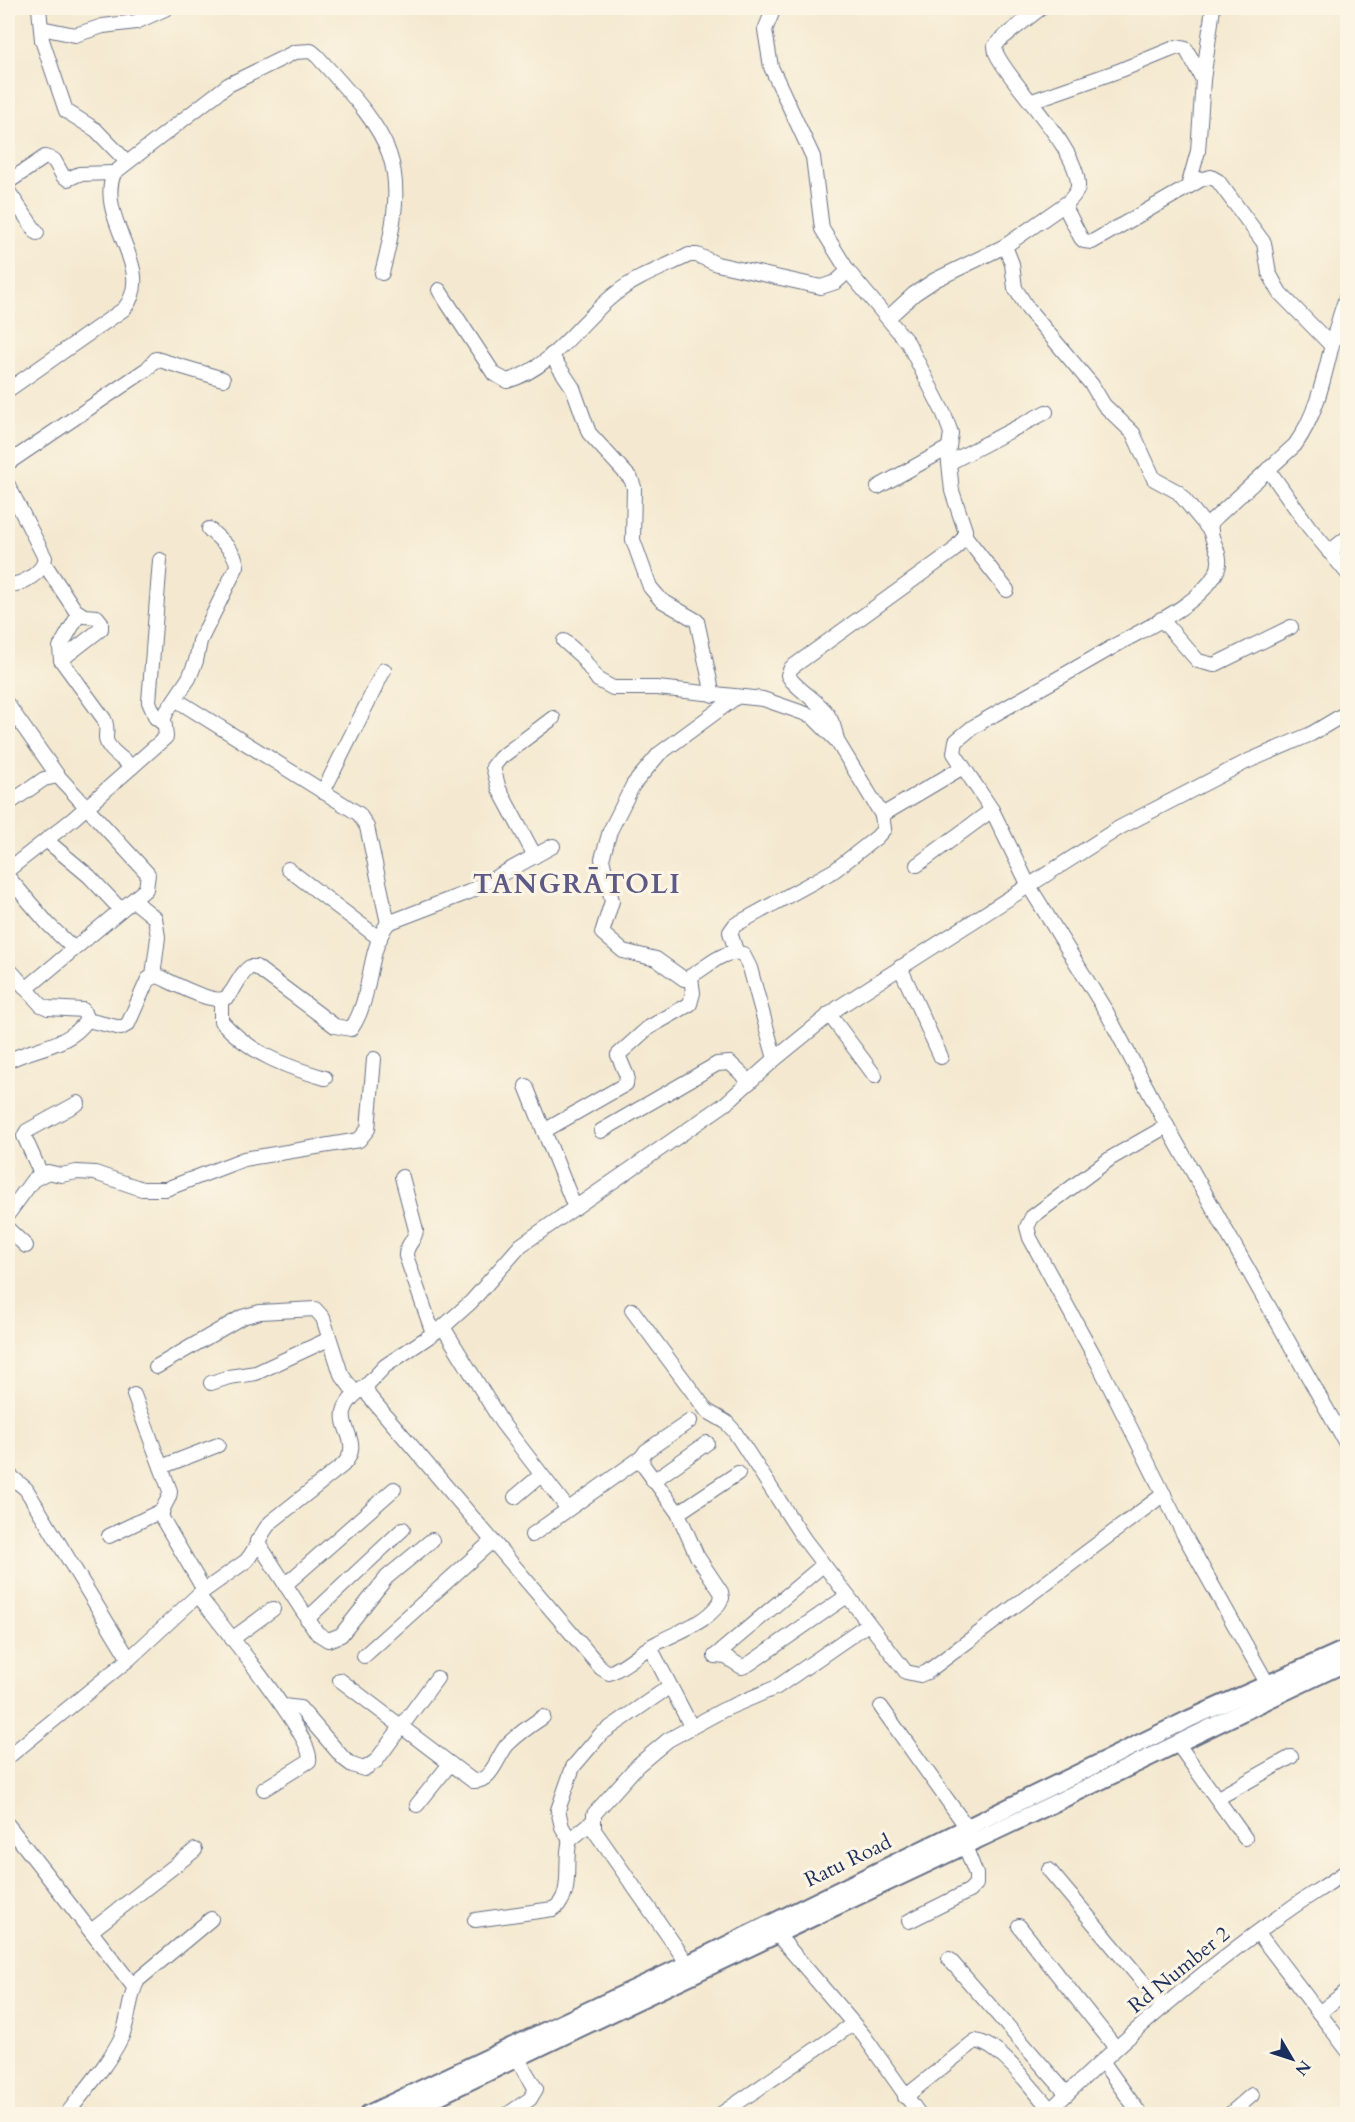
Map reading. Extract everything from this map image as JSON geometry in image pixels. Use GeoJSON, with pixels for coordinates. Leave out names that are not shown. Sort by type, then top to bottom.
{"type":"FeatureCollection","features":[{"type":"Feature","properties":{"kind":"main road","name":"Ratu Road"},"geometry":{"type":"LineString","coordinates":[[402,2115],[517,2058],[699,1973],[776,1933],[965,1846],[1178,1743],[1347,1648]]}},
{"type":"Feature","properties":{"kind":"main road","name":"Ratu Road"},"geometry":{"type":"LineString","coordinates":[[371,2114],[968,1829],[1271,1690],[1347,1662]]}},
{"type":"Feature","properties":{"kind":"street"},"geometry":{"type":"LineString","coordinates":[[39,8],[42,40],[66,111],[96,130],[127,162]]}},
{"type":"Feature","properties":{"kind":"street"},"geometry":{"type":"LineString","coordinates":[[41,28],[75,35],[103,26],[136,22],[167,8]]}},
{"type":"Feature","properties":{"kind":"street"},"geometry":{"type":"LineString","coordinates":[[774,8],[765,30],[771,67],[813,157],[822,229],[848,271],[889,317],[908,343],[949,424],[951,434],[948,448],[952,490],[965,536],[1007,590]]}},
{"type":"Feature","properties":{"kind":"street"},"geometry":{"type":"LineString","coordinates":[[889,317],[914,294],[935,280],[1005,246],[1076,194],[1078,186],[1075,171],[1032,101],[999,59],[995,46],[1041,8]]}},
{"type":"Feature","properties":{"kind":"street"},"geometry":{"type":"LineString","coordinates":[[1188,187],[1198,151],[1203,80],[1213,8]]}},
{"type":"Feature","properties":{"kind":"street"},"geometry":{"type":"LineString","coordinates":[[1032,101],[1121,70],[1177,47],[1186,49],[1203,80]]}},
{"type":"Feature","properties":{"kind":"street"},"geometry":{"type":"LineString","coordinates":[[8,390],[124,309],[131,300],[134,289],[130,256],[116,227],[108,193],[114,173],[228,85],[295,52],[311,51],[369,114],[386,142],[393,162],[396,183],[394,220],[382,273]]}},
{"type":"Feature","properties":{"kind":"street"},"geometry":{"type":"LineString","coordinates":[[8,182],[45,158],[54,160],[63,176],[68,179],[79,174],[114,173]]}},
{"type":"Feature","properties":{"kind":"street"},"geometry":{"type":"LineString","coordinates":[[1064,205],[1081,238],[1092,242],[1202,179],[1211,177],[1218,181],[1264,243],[1269,273],[1280,292],[1340,334]]}},
{"type":"Feature","properties":{"kind":"street"},"geometry":{"type":"LineString","coordinates":[[8,191],[37,233]]}},
{"type":"Feature","properties":{"kind":"street"},"geometry":{"type":"LineString","coordinates":[[1005,246],[1012,264],[1015,288],[1028,309],[1096,390],[1099,400],[1132,433],[1154,479],[1178,492],[1210,532],[1220,556],[1215,575],[1197,596],[963,734],[956,741],[954,753],[992,810],[1029,886],[1107,1013],[1167,1126],[1347,1447]]}},
{"type":"Feature","properties":{"kind":"street"},"geometry":{"type":"LineString","coordinates":[[439,290],[500,379],[507,381],[518,378],[551,355],[620,290],[689,255],[698,255],[717,264],[821,287],[836,282],[848,271]]}},
{"type":"Feature","properties":{"kind":"street"},"geometry":{"type":"LineString","coordinates":[[1210,532],[1215,516],[1295,445],[1305,431],[1340,334],[1347,293]]}},
{"type":"Feature","properties":{"kind":"street"},"geometry":{"type":"LineString","coordinates":[[551,355],[573,388],[589,433],[631,479],[634,495],[633,540],[637,556],[654,595],[697,621],[713,695]]}},
{"type":"Feature","properties":{"kind":"street"},"geometry":{"type":"LineString","coordinates":[[8,463],[147,369],[156,359],[223,379]]}},
{"type":"Feature","properties":{"kind":"street"},"geometry":{"type":"LineString","coordinates":[[949,463],[1046,412]]}},
{"type":"Feature","properties":{"kind":"street"},"geometry":{"type":"LineString","coordinates":[[878,487],[948,448]]}},
{"type":"Feature","properties":{"kind":"street"},"geometry":{"type":"LineString","coordinates":[[1268,470],[1347,574]]}},
{"type":"Feature","properties":{"kind":"street"},"geometry":{"type":"LineString","coordinates":[[8,485],[45,554],[44,563],[37,573],[8,586]]}},
{"type":"Feature","properties":{"kind":"street"},"geometry":{"type":"LineString","coordinates":[[8,870],[85,808],[166,737],[164,724],[167,711],[189,678],[196,661],[200,641],[237,566],[237,559],[209,529]]}},
{"type":"Feature","properties":{"kind":"street"},"geometry":{"type":"LineString","coordinates":[[837,741],[834,720],[827,711],[792,681],[788,675],[790,668],[953,551],[965,536]]}},
{"type":"Feature","properties":{"kind":"street"},"geometry":{"type":"LineString","coordinates":[[1329,552],[1347,537]]}},
{"type":"Feature","properties":{"kind":"street"},"geometry":{"type":"LineString","coordinates":[[160,560],[149,702],[156,718],[164,724]]}},
{"type":"Feature","properties":{"kind":"street"},"geometry":{"type":"LineString","coordinates":[[44,563],[79,614],[98,617],[101,622],[101,629],[61,660]]}},
{"type":"Feature","properties":{"kind":"street"},"geometry":{"type":"LineString","coordinates":[[79,614],[60,647],[61,660],[108,726],[103,735],[132,767]]}},
{"type":"Feature","properties":{"kind":"street"},"geometry":{"type":"LineString","coordinates":[[1161,619],[1198,661],[1206,665],[1214,665],[1290,627]]}},
{"type":"Feature","properties":{"kind":"street"},"geometry":{"type":"LineString","coordinates":[[564,641],[581,656],[605,686],[763,699],[812,716],[837,741],[882,815],[884,829],[835,870],[730,929],[736,951]]}},
{"type":"Feature","properties":{"kind":"street"},"geometry":{"type":"LineString","coordinates":[[323,792],[384,670]]}},
{"type":"Feature","properties":{"kind":"street"},"geometry":{"type":"LineString","coordinates":[[735,698],[675,740],[644,770],[610,831],[602,859],[612,901],[602,928],[605,937],[628,954],[656,959],[677,977],[684,980],[726,954],[736,951],[743,954],[750,968],[775,1059]]}},
{"type":"Feature","properties":{"kind":"street"},"geometry":{"type":"LineString","coordinates":[[87,1020],[121,1028],[128,1024],[148,979],[153,976],[158,976],[211,999],[221,1000],[227,997],[244,970],[256,967],[336,1026],[351,1029],[359,1017],[380,939],[388,923],[363,819],[175,699]]}},
{"type":"Feature","properties":{"kind":"street"},"geometry":{"type":"LineString","coordinates":[[8,705],[58,776],[85,808],[145,867],[148,874],[146,889],[26,989]]}},
{"type":"Feature","properties":{"kind":"street"},"geometry":{"type":"LineString","coordinates":[[8,1757],[129,1659],[201,1592],[246,1561],[262,1531],[271,1522],[350,1457],[352,1449],[343,1418],[343,1407],[385,1366],[438,1330],[471,1302],[521,1245],[725,1104],[829,1014],[900,967],[1133,820],[1246,762],[1311,734],[1347,712]]}},
{"type":"Feature","properties":{"kind":"street"},"geometry":{"type":"LineString","coordinates":[[535,856],[499,789],[493,768],[500,758],[553,718]]}},
{"type":"Feature","properties":{"kind":"street"},"geometry":{"type":"LineString","coordinates":[[882,815],[963,767]]}},
{"type":"Feature","properties":{"kind":"street"},"geometry":{"type":"LineString","coordinates":[[8,804],[44,779],[58,776]]}},
{"type":"Feature","properties":{"kind":"street"},"geometry":{"type":"LineString","coordinates":[[917,865],[992,810]]}},
{"type":"Feature","properties":{"kind":"street"},"geometry":{"type":"LineString","coordinates":[[46,840],[89,876],[121,910]]}},
{"type":"Feature","properties":{"kind":"street"},"geometry":{"type":"LineString","coordinates":[[388,923],[470,891],[553,846]]}},
{"type":"Feature","properties":{"kind":"street"},"geometry":{"type":"LineString","coordinates":[[288,869],[380,939]]}},
{"type":"Feature","properties":{"kind":"street"},"geometry":{"type":"LineString","coordinates":[[8,877],[48,924],[73,948]]}},
{"type":"Feature","properties":{"kind":"street"},"geometry":{"type":"LineString","coordinates":[[133,900],[150,913],[157,925],[153,976]]}},
{"type":"Feature","properties":{"kind":"street"},"geometry":{"type":"LineString","coordinates":[[900,967],[941,1057]]}},
{"type":"Feature","properties":{"kind":"street"},"geometry":{"type":"LineString","coordinates":[[8,968],[41,1005],[48,1008],[83,1010],[87,1020]]}},
{"type":"Feature","properties":{"kind":"street"},"geometry":{"type":"LineString","coordinates":[[544,1131],[626,1084],[627,1076],[618,1055],[648,1028],[690,1004],[693,993],[691,977]]}},
{"type":"Feature","properties":{"kind":"street"},"geometry":{"type":"LineString","coordinates":[[221,1000],[222,1021],[261,1054],[285,1066],[325,1078]]}},
{"type":"Feature","properties":{"kind":"street"},"geometry":{"type":"LineString","coordinates":[[829,1014],[875,1076]]}},
{"type":"Feature","properties":{"kind":"street"},"geometry":{"type":"LineString","coordinates":[[8,1061],[66,1040],[87,1020]]}},
{"type":"Feature","properties":{"kind":"street"},"geometry":{"type":"LineString","coordinates":[[8,1214],[33,1180],[48,1172],[61,1175],[87,1172],[142,1189],[166,1189],[244,1159],[359,1140],[368,1129],[374,1059]]}},
{"type":"Feature","properties":{"kind":"street"},"geometry":{"type":"LineString","coordinates":[[602,1131],[717,1064],[730,1063],[750,1082]]}},
{"type":"Feature","properties":{"kind":"street"},"geometry":{"type":"LineString","coordinates":[[526,1086],[574,1208]]}},
{"type":"Feature","properties":{"kind":"street"},"geometry":{"type":"LineString","coordinates":[[41,1174],[24,1136],[27,1131],[78,1103]]}},
{"type":"Feature","properties":{"kind":"street"},"geometry":{"type":"LineString","coordinates":[[1167,1126],[1111,1158],[1032,1217],[1027,1227],[1030,1238],[1098,1363],[1164,1494],[1271,1690]]}},
{"type":"Feature","properties":{"kind":"street"},"geometry":{"type":"LineString","coordinates":[[402,1176],[416,1230],[416,1237],[406,1251],[406,1256],[438,1330],[502,1423],[568,1509]]}},
{"type":"Feature","properties":{"kind":"street"},"geometry":{"type":"LineString","coordinates":[[8,1229],[26,1246]]}},
{"type":"Feature","properties":{"kind":"street"},"geometry":{"type":"LineString","coordinates":[[156,1367],[242,1317],[260,1312],[315,1309],[323,1318],[341,1374],[369,1396],[491,1542],[605,1672],[609,1673],[650,1647],[691,1626],[714,1609],[722,1598],[721,1592],[697,1556],[678,1514],[653,1481],[642,1457]]}},
{"type":"Feature","properties":{"kind":"street"},"geometry":{"type":"LineString","coordinates":[[632,1310],[707,1411],[726,1422],[734,1431],[824,1565],[906,1672],[920,1675],[927,1672],[1164,1494]]}},
{"type":"Feature","properties":{"kind":"street"},"geometry":{"type":"LineString","coordinates":[[211,1383],[229,1377],[256,1373],[329,1339]]}},
{"type":"Feature","properties":{"kind":"street"},"geometry":{"type":"LineString","coordinates":[[109,1536],[161,1512],[170,1497],[134,1395]]}},
{"type":"Feature","properties":{"kind":"street"},"geometry":{"type":"LineString","coordinates":[[532,1534],[690,1421]]}},
{"type":"Feature","properties":{"kind":"street"},"geometry":{"type":"LineString","coordinates":[[653,1481],[707,1443]]}},
{"type":"Feature","properties":{"kind":"street"},"geometry":{"type":"LineString","coordinates":[[161,1467],[218,1445]]}},
{"type":"Feature","properties":{"kind":"street"},"geometry":{"type":"LineString","coordinates":[[678,1514],[738,1473]]}},
{"type":"Feature","properties":{"kind":"street"},"geometry":{"type":"LineString","coordinates":[[8,1474],[26,1489],[129,1659]]}},
{"type":"Feature","properties":{"kind":"street"},"geometry":{"type":"LineString","coordinates":[[515,1497],[541,1474]]}},
{"type":"Feature","properties":{"kind":"street"},"geometry":{"type":"LineString","coordinates":[[285,1586],[394,1490]]}},
{"type":"Feature","properties":{"kind":"street"},"geometry":{"type":"LineString","coordinates":[[161,1512],[201,1592],[232,1639],[283,1706],[310,1756],[303,1765],[264,1790]]}},
{"type":"Feature","properties":{"kind":"street"},"geometry":{"type":"LineString","coordinates":[[308,1619],[403,1529]]}},
{"type":"Feature","properties":{"kind":"street"},"geometry":{"type":"LineString","coordinates":[[257,1542],[322,1638],[334,1639],[358,1616],[387,1576],[432,1540]]}},
{"type":"Feature","properties":{"kind":"street"},"geometry":{"type":"LineString","coordinates":[[364,1656],[491,1542]]}},
{"type":"Feature","properties":{"kind":"street"},"geometry":{"type":"LineString","coordinates":[[824,1565],[715,1656],[726,1657],[742,1667],[749,1664],[847,1596]]}},
{"type":"Feature","properties":{"kind":"street"},"geometry":{"type":"LineString","coordinates":[[232,1639],[273,1609]]}},
{"type":"Feature","properties":{"kind":"street"},"geometry":{"type":"LineString","coordinates":[[570,1840],[592,1822],[598,1806],[638,1765],[668,1740],[691,1726],[777,1687],[868,1624]]}},
{"type":"Feature","properties":{"kind":"street"},"geometry":{"type":"LineString","coordinates":[[650,1647],[691,1726]]}},
{"type":"Feature","properties":{"kind":"street"},"geometry":{"type":"LineString","coordinates":[[283,1706],[300,1708],[337,1751],[359,1769],[371,1766],[437,1678]]}},
{"type":"Feature","properties":{"kind":"street"},"geometry":{"type":"LineString","coordinates":[[340,1680],[474,1781],[482,1780],[498,1763],[510,1742],[543,1717]]}},
{"type":"Feature","properties":{"kind":"street"},"geometry":{"type":"LineString","coordinates":[[475,1920],[553,1909],[559,1905],[566,1893],[570,1840],[562,1827],[558,1810],[573,1767],[601,1734],[669,1687]]}},
{"type":"Feature","properties":{"kind":"street"},"geometry":{"type":"LineString","coordinates":[[881,1707],[968,1829]]}},
{"type":"Feature","properties":{"kind":"street"},"geometry":{"type":"LineString","coordinates":[[1178,1743],[1245,1838]]}},
{"type":"Feature","properties":{"kind":"street"},"geometry":{"type":"LineString","coordinates":[[1218,1798],[1290,1757]]}},
{"type":"Feature","properties":{"kind":"street"},"geometry":{"type":"LineString","coordinates":[[417,1805],[450,1764]]}},
{"type":"Feature","properties":{"kind":"street"},"geometry":{"type":"LineString","coordinates":[[592,1822],[594,1830],[612,1858],[688,1964]]}},
{"type":"Feature","properties":{"kind":"street"},"geometry":{"type":"LineString","coordinates":[[8,1825],[134,1987]]}},
{"type":"Feature","properties":{"kind":"street"},"geometry":{"type":"LineString","coordinates":[[909,1921],[969,1891],[976,1884],[976,1874],[965,1846]]}},
{"type":"Feature","properties":{"kind":"street"},"geometry":{"type":"LineString","coordinates":[[91,1931],[195,1850]]}},
{"type":"Feature","properties":{"kind":"street"},"geometry":{"type":"LineString","coordinates":[[1048,1870],[1164,2007]]}},
{"type":"Feature","properties":{"kind":"street","name":"Rd Number 2"},"geometry":{"type":"LineString","coordinates":[[1047,2113],[1101,2061],[1164,2007],[1258,1933],[1345,1877]]}},
{"type":"Feature","properties":{"kind":"street"},"geometry":{"type":"LineString","coordinates":[[67,2115],[121,2038],[128,2023],[134,1987],[144,1974],[211,1919]]}},
{"type":"Feature","properties":{"kind":"street"},"geometry":{"type":"LineString","coordinates":[[1019,1926],[1116,2049]]}},
{"type":"Feature","properties":{"kind":"street"},"geometry":{"type":"LineString","coordinates":[[776,1933],[875,2050],[919,2115]]}},
{"type":"Feature","properties":{"kind":"street"},"geometry":{"type":"LineString","coordinates":[[1258,1933],[1347,2051]]}},
{"type":"Feature","properties":{"kind":"street"},"geometry":{"type":"LineString","coordinates":[[949,1959],[1067,2094]]}},
{"type":"Feature","properties":{"kind":"street"},"geometry":{"type":"LineString","coordinates":[[1319,2013],[1347,1990]]}},
{"type":"Feature","properties":{"kind":"street"},"geometry":{"type":"LineString","coordinates":[[721,2115],[854,2024]]}},
{"type":"Feature","properties":{"kind":"street"},"geometry":{"type":"LineString","coordinates":[[905,2097],[975,2041],[983,2042],[1001,2055],[1047,2113]]}},
{"type":"Feature","properties":{"kind":"street"},"geometry":{"type":"LineString","coordinates":[[508,2115],[530,2099],[536,2089],[517,2058]]}},
{"type":"Feature","properties":{"kind":"street"},"geometry":{"type":"LineString","coordinates":[[1101,2061],[1140,2115]]}},
{"type":"Feature","properties":{"kind":"street"},"geometry":{"type":"LineString","coordinates":[[1230,2115],[1252,2095]]}},
{"type":"Feature","properties":{"kind":"district","name":"TANGRĀTOLI"},"geometry":{"type":"Point","coordinates":[577,884]}}]}
